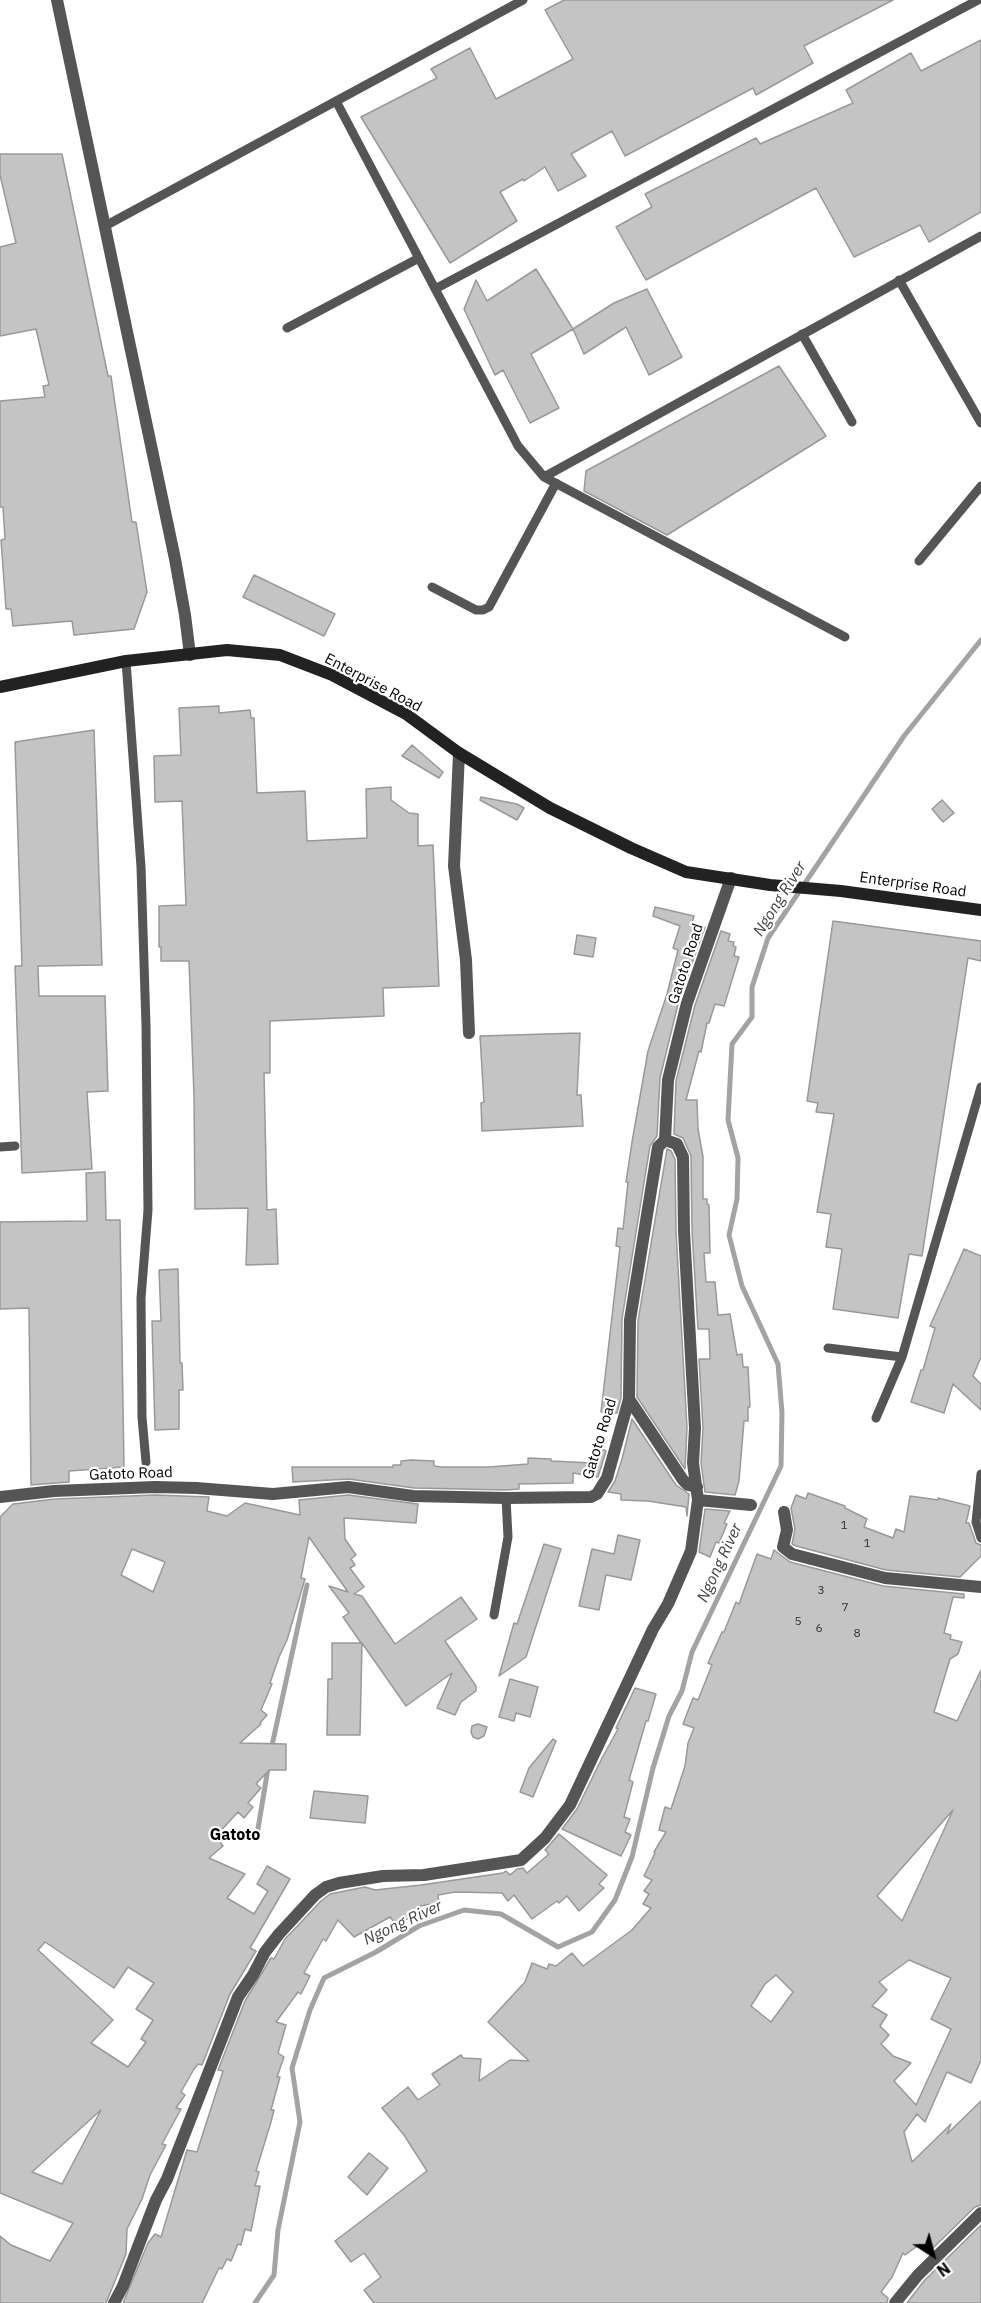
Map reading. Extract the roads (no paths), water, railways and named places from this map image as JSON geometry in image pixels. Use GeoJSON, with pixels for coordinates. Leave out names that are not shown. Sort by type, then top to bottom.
{"type":"FeatureCollection","features":[{"type":"Feature","properties":{"kind":"main road","name":"Enterprise Road"},"geometry":{"type":"LineString","coordinates":[[0,687],[126,661],[227,651],[280,655],[332,675],[406,714],[459,753],[550,808],[686,872],[770,885],[841,891],[981,910]]}},
{"type":"Feature","properties":{"kind":"street"},"geometry":{"type":"LineString","coordinates":[[57,0],[177,570],[190,655]]}},
{"type":"Feature","properties":{"kind":"street"},"geometry":{"type":"LineString","coordinates":[[459,753],[454,866],[466,960],[469,1033]]}},
{"type":"Feature","properties":{"kind":"street","name":"Gatoto Road"},"geometry":{"type":"LineString","coordinates":[[0,1497],[54,1491],[155,1487],[273,1494],[348,1487],[413,1496],[506,1498],[591,1497],[597,1494],[607,1478],[629,1399],[630,1320],[658,1148],[665,1140],[668,1080],[687,1003],[731,878]]}},
{"type":"Feature","properties":{"kind":"street"},"geometry":{"type":"LineString","coordinates":[[114,2303],[123,2286],[156,2200],[167,2179],[238,1997],[254,1975],[265,1952],[315,1895],[326,1887],[383,1876],[424,1875],[521,1860],[545,1838],[570,1805],[677,1584],[691,1551],[698,1500],[693,1463],[695,1428],[684,1232],[683,1157],[677,1144],[665,1140]]}},
{"type":"Feature","properties":{"kind":"street"},"geometry":{"type":"LineString","coordinates":[[629,1399],[683,1480],[687,1485],[697,1486]]}},
{"type":"Feature","properties":{"kind":"street"},"geometry":{"type":"LineString","coordinates":[[698,1500],[751,1505]]}},
{"type":"Feature","properties":{"kind":"street"},"geometry":{"type":"LineString","coordinates":[[784,1512],[787,1530],[783,1547],[792,1554],[885,1578],[981,1587]]}},
{"type":"Feature","properties":{"kind":"street"},"geometry":{"type":"LineString","coordinates":[[895,2303],[918,2275],[981,2213]]}},
{"type":"Feature","properties":{"kind":"lane"},"geometry":{"type":"LineString","coordinates":[[105,226],[523,0]]}},
{"type":"Feature","properties":{"kind":"lane"},"geometry":{"type":"LineString","coordinates":[[435,289],[978,0]]}},
{"type":"Feature","properties":{"kind":"lane"},"geometry":{"type":"LineString","coordinates":[[336,101],[518,446],[544,477],[845,638]]}},
{"type":"Feature","properties":{"kind":"lane"},"geometry":{"type":"LineString","coordinates":[[544,477],[981,236]]}},
{"type":"Feature","properties":{"kind":"lane"},"geometry":{"type":"LineString","coordinates":[[286,328],[419,258]]}},
{"type":"Feature","properties":{"kind":"lane"},"geometry":{"type":"LineString","coordinates":[[899,280],[979,416]]}},
{"type":"Feature","properties":{"kind":"lane"},"geometry":{"type":"LineString","coordinates":[[802,334],[852,422]]}},
{"type":"Feature","properties":{"kind":"lane"},"geometry":{"type":"LineString","coordinates":[[432,587],[476,610],[489,607],[556,483]]}},
{"type":"Feature","properties":{"kind":"lane"},"geometry":{"type":"LineString","coordinates":[[919,561],[981,486]]}},
{"type":"Feature","properties":{"kind":"lane"},"geometry":{"type":"LineString","coordinates":[[126,661],[141,867],[146,1026],[148,1210],[141,1298],[142,1417],[146,1462]]}},
{"type":"Feature","properties":{"kind":"lane"},"geometry":{"type":"LineString","coordinates":[[876,1418],[902,1357],[981,1087]]}},
{"type":"Feature","properties":{"kind":"lane"},"geometry":{"type":"LineString","coordinates":[[0,1147],[15,1146]]}},
{"type":"Feature","properties":{"kind":"lane"},"geometry":{"type":"LineString","coordinates":[[828,1348],[902,1357]]}},
{"type":"Feature","properties":{"kind":"lane"},"geometry":{"type":"LineString","coordinates":[[981,1474],[976,1522],[981,1538]]}},
{"type":"Feature","properties":{"kind":"lane"},"geometry":{"type":"LineString","coordinates":[[494,1615],[508,1537],[506,1498]]}},
{"type":"Feature","properties":{"kind":"waterway","name":"Ngong River"},"geometry":{"type":"LineString","coordinates":[[255,2303],[274,2275],[278,2230],[300,2122],[292,2068],[310,2010],[324,1978],[376,1952],[419,1926],[464,1910],[501,1914],[558,1947],[592,1932],[615,1900],[632,1857],[653,1768],[669,1716],[682,1691],[692,1652],[781,1466],[782,1413],[778,1364],[742,1286],[729,1235],[737,1199],[738,1158],[728,1120],[732,1044],[752,1017],[752,987],[768,938],[904,736],[981,640]]}},
{"type":"Feature","properties":{"kind":"waterway"},"geometry":{"type":"LineString","coordinates":[[271,1750],[307,1585]]}},
{"type":"Feature","properties":{"kind":"waterway"},"geometry":{"type":"LineString","coordinates":[[257,1835],[268,1768]]}},
{"type":"Feature","properties":{"kind":"district","name":"Gatoto"},"geometry":{"type":"Point","coordinates":[235,1835]}}]}
